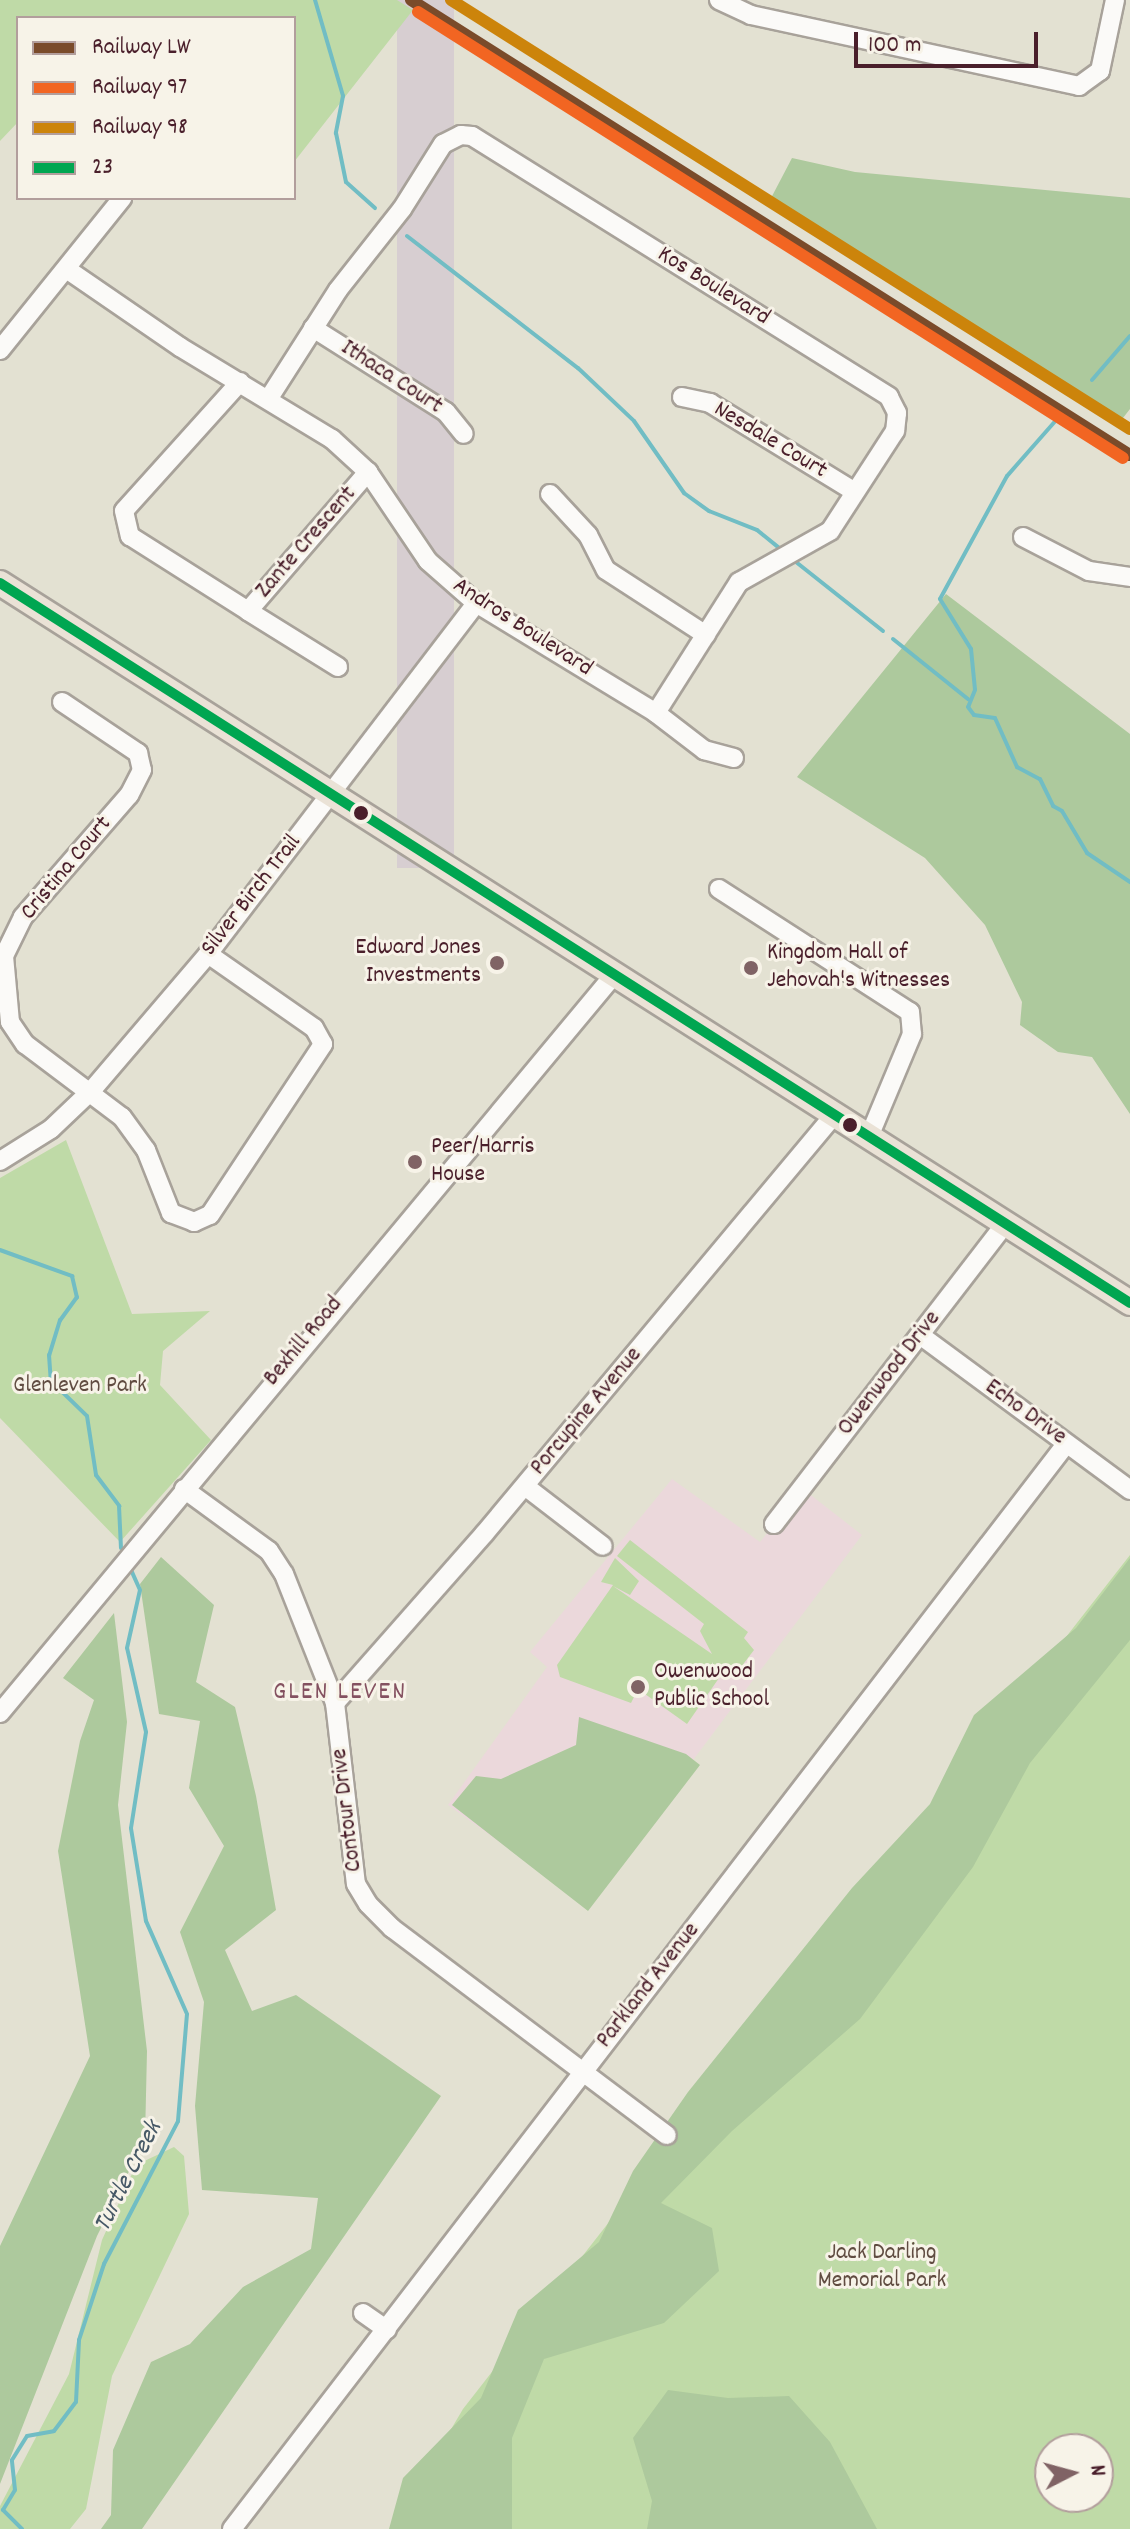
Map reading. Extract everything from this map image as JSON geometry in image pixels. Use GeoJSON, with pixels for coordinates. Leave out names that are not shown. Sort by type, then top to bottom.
{"type":"FeatureCollection","features":[{"type":"Feature","properties":{"kind":"main road"},"geometry":{"type":"LineString","coordinates":[[0,583],[329,798],[1130,1303]]}},
{"type":"Feature","properties":{"kind":"street"},"geometry":{"type":"LineString","coordinates":[[719,0],[751,15],[1079,86],[1100,71],[1115,0]]}},
{"type":"Feature","properties":{"kind":"street","name":"Kos Boulevard"},"geometry":{"type":"LineString","coordinates":[[269,398],[313,328],[402,209],[443,144],[453,136],[472,136],[889,397],[897,413],[895,431],[830,531],[739,582],[656,713]]}},
{"type":"Feature","properties":{"kind":"street"},"geometry":{"type":"LineString","coordinates":[[0,350],[68,270],[120,200]]}},
{"type":"Feature","properties":{"kind":"street","name":"Andros Boulevard"},"geometry":{"type":"LineString","coordinates":[[68,270],[332,439],[368,472],[428,561],[476,603],[656,713],[704,750],[734,758]]}},
{"type":"Feature","properties":{"kind":"street","name":"Ithaca Court"},"geometry":{"type":"LineString","coordinates":[[313,328],[446,412],[464,434]]}},
{"type":"Feature","properties":{"kind":"street","name":"Zante Crescent"},"geometry":{"type":"LineString","coordinates":[[240,382],[124,511],[123,520],[130,536],[248,611],[368,472]]}},
{"type":"Feature","properties":{"kind":"street","name":"Nesdale Court"},"geometry":{"type":"LineString","coordinates":[[682,397],[710,403],[855,492]]}},
{"type":"Feature","properties":{"kind":"street"},"geometry":{"type":"LineString","coordinates":[[550,494],[588,535],[606,570],[706,635]]}},
{"type":"Feature","properties":{"kind":"street"},"geometry":{"type":"LineString","coordinates":[[1023,537],[1089,571],[1130,577]]}},
{"type":"Feature","properties":{"kind":"street","name":"Silver Birch Trail"},"geometry":{"type":"LineString","coordinates":[[0,1161],[51,1129],[92,1090],[208,954],[476,603]]}},
{"type":"Feature","properties":{"kind":"street"},"geometry":{"type":"LineString","coordinates":[[248,611],[338,667]]}},
{"type":"Feature","properties":{"kind":"street","name":"Cristina Court"},"geometry":{"type":"LineString","coordinates":[[62,702],[138,753],[142,770],[129,795],[23,917],[4,956],[5,983],[10,1022],[25,1044],[92,1090]]}},
{"type":"Feature","properties":{"kind":"street"},"geometry":{"type":"LineString","coordinates":[[719,889],[910,1012],[912,1034],[869,1137]]}},
{"type":"Feature","properties":{"kind":"street"},"geometry":{"type":"LineString","coordinates":[[92,1090],[122,1117],[146,1150],[171,1213],[194,1222],[210,1215],[323,1044],[314,1028],[208,954]]}},
{"type":"Feature","properties":{"kind":"street","name":"Bexhill Road"},"geometry":{"type":"LineString","coordinates":[[0,1713],[613,976]]}},
{"type":"Feature","properties":{"kind":"street","name":"Porcupine Avenue"},"geometry":{"type":"LineString","coordinates":[[335,1703],[525,1486],[834,1115]]}},
{"type":"Feature","properties":{"kind":"street","name":"Owenwood Drive"},"geometry":{"type":"LineString","coordinates":[[774,1524],[1005,1224]]}},
{"type":"Feature","properties":{"kind":"street","name":"Echo Drive"},"geometry":{"type":"LineString","coordinates":[[920,1335],[1130,1490]]}},
{"type":"Feature","properties":{"kind":"street","name":"Parkland Avenue"},"geometry":{"type":"LineString","coordinates":[[232,2529],[1066,1444]]}},
{"type":"Feature","properties":{"kind":"street"},"geometry":{"type":"LineString","coordinates":[[525,1486],[603,1546]]}},
{"type":"Feature","properties":{"kind":"street","name":"Contour Drive"},"geometry":{"type":"LineString","coordinates":[[184,1489],[278,1561],[335,1703],[356,1884],[368,1904],[582,2074],[667,2135]]}},
{"type":"Feature","properties":{"kind":"street"},"geometry":{"type":"LineString","coordinates":[[363,2313],[387,2330]]}},
{"type":"Feature","properties":{"kind":"shaded area"},"geometry":{"type":"Polygon","coordinates":[[[397,0],[454,0],[454,868],[397,868],[397,0]]]}},
{"type":"Feature","properties":{"kind":"shaded area","name":"Owenwood Public School"},"geometry":{"type":"Polygon","coordinates":[[[672,1479],[760,1542],[803,1489],[862,1535],[585,1904],[448,1805],[547,1667],[530,1652],[672,1479]]]}},
{"type":"Feature","properties":{"kind":"green space"},"geometry":{"type":"Polygon","coordinates":[[[0,0],[397,0],[413,10],[296,159],[296,16],[16,16],[16,124],[0,141],[0,0]]]}},
{"type":"Feature","properties":{"kind":"green space"},"geometry":{"type":"Polygon","coordinates":[[[792,158],[855,172],[1130,198],[1130,409],[1119,423],[770,200],[792,158]]]}},
{"type":"Feature","properties":{"kind":"green space"},"geometry":{"type":"Polygon","coordinates":[[[946,594],[1130,734],[1130,1114],[1092,1057],[1058,1052],[1020,1025],[1022,1002],[985,925],[925,858],[797,777],[946,594]]]}},
{"type":"Feature","properties":{"kind":"green space","name":"Glenleven Park"},"geometry":{"type":"Polygon","coordinates":[[[66,1140],[132,1314],[210,1311],[163,1351],[160,1385],[211,1440],[120,1542],[0,1418],[0,1178],[66,1140]]]}},
{"type":"Feature","properties":{"kind":"green space"},"geometry":{"type":"Polygon","coordinates":[[[630,1540],[748,1632],[744,1638],[754,1650],[735,1675],[726,1668],[687,1724],[638,1689],[631,1703],[560,1677],[557,1665],[613,1585],[601,1582],[615,1558],[639,1581],[630,1595],[613,1586],[712,1654],[700,1631],[704,1624],[617,1556],[630,1540]]]}},
{"type":"Feature","properties":{"kind":"green space","name":"Jack Darling Memorial Park"},"geometry":{"type":"Polygon","coordinates":[[[1130,1555],[1130,2529],[392,2529],[463,2409],[1130,1555]]]}},
{"type":"Feature","properties":{"kind":"green space"},"geometry":{"type":"Polygon","coordinates":[[[161,1557],[214,1605],[196,1682],[235,1707],[256,1796],[276,1910],[225,1950],[252,2011],[296,1995],[441,2096],[142,2529],[101,2529],[111,2515],[113,2450],[151,2362],[190,2344],[243,2287],[311,2249],[318,2198],[202,2190],[195,2106],[204,2002],[180,1932],[224,1846],[189,1788],[200,1721],[159,1714],[140,1584],[161,1557]]]}},
{"type":"Feature","properties":{"kind":"green space"},"geometry":{"type":"Polygon","coordinates":[[[1130,1558],[1130,1640],[1030,1763],[973,1867],[860,2019],[732,2131],[661,2203],[712,2228],[719,2271],[664,2323],[544,2359],[512,2438],[512,2529],[389,2529],[403,2478],[481,2398],[518,2310],[599,2242],[633,2171],[688,2092],[852,1888],[930,1804],[974,1715],[1076,1628],[1130,1558]]]}},
{"type":"Feature","properties":{"kind":"green space"},"geometry":{"type":"Polygon","coordinates":[[[114,1613],[127,1722],[118,1805],[147,2051],[145,2139],[97,2236],[0,2484],[0,2246],[90,2056],[58,1851],[80,1741],[94,1700],[63,1678],[114,1613]]]}},
{"type":"Feature","properties":{"kind":"green space"},"geometry":{"type":"Polygon","coordinates":[[[579,1717],[686,1754],[700,1765],[588,1911],[452,1805],[476,1776],[501,1779],[576,1745],[579,1717]]]}},
{"type":"Feature","properties":{"kind":"green space"},"geometry":{"type":"Polygon","coordinates":[[[174,2147],[184,2156],[189,2214],[112,2376],[86,2509],[70,2529],[0,2529],[0,2506],[69,2374],[102,2240],[136,2165],[174,2147]]]}},
{"type":"Feature","properties":{"kind":"green space"},"geometry":{"type":"Polygon","coordinates":[[[668,2390],[728,2398],[789,2396],[830,2442],[877,2529],[647,2529],[652,2501],[633,2438],[668,2390]]]}},
{"type":"Feature","properties":{"kind":"waterway"},"geometry":{"type":"LineString","coordinates":[[315,0],[343,96],[336,133],[346,182],[375,208]]}},
{"type":"Feature","properties":{"kind":"waterway"},"geometry":{"type":"LineString","coordinates":[[407,236],[578,368],[634,421],[684,493],[709,511],[757,530],[779,548]]}},
{"type":"Feature","properties":{"kind":"waterway"},"geometry":{"type":"LineString","coordinates":[[1092,380],[1130,336]]}},
{"type":"Feature","properties":{"kind":"waterway"},"geometry":{"type":"LineString","coordinates":[[1058,418],[1007,476],[940,599],[971,649],[975,690],[968,707],[974,715],[995,718],[1017,767],[1040,779],[1053,806],[1062,811],[1087,853],[1130,882]]}},
{"type":"Feature","properties":{"kind":"waterway"},"geometry":{"type":"LineString","coordinates":[[796,562],[883,631]]}},
{"type":"Feature","properties":{"kind":"waterway"},"geometry":{"type":"LineString","coordinates":[[893,639],[968,699]]}},
{"type":"Feature","properties":{"kind":"waterway","name":"Turtle Creek"},"geometry":{"type":"LineString","coordinates":[[0,1250],[72,1276],[77,1297],[60,1320],[49,1355],[51,1381],[87,1416],[96,1475],[119,1506],[121,1548]]}},
{"type":"Feature","properties":{"kind":"waterway","name":"Turtle Creek"},"geometry":{"type":"LineString","coordinates":[[22,2529],[3,2510],[15,2490],[12,2460],[27,2436],[54,2431],[76,2402],[79,2340],[104,2264],[178,2121],[187,2014],[146,1921],[131,1828],[146,1732],[127,1648],[140,1590],[130,1568]]}},
{"type":"Feature","properties":{"kind":"rail line","name":"LW"},"geometry":{"type":"LineString","coordinates":[[411,0],[1130,455]]}},
{"type":"Feature","properties":{"kind":"rail line","name":"98"},"geometry":{"type":"LineString","coordinates":[[451,0],[1130,429]]}},
{"type":"Feature","properties":{"kind":"rail line","name":"97"},"geometry":{"type":"LineString","coordinates":[[418,12],[1123,458]]}},
{"type":"Feature","properties":{"kind":"transit line","name":"23"},"geometry":{"type":"LineString","coordinates":[[0,583],[1130,1303]]}},
{"type":"Feature","properties":{"kind":"place","name":"Edward Jones Investments"},"geometry":{"type":"Point","coordinates":[497,963]}},
{"type":"Feature","properties":{"kind":"place","name":"Kingdom Hall of Jehovah's Witnesses"},"geometry":{"type":"Point","coordinates":[751,968]}},
{"type":"Feature","properties":{"kind":"place","name":"Peer/Harris House"},"geometry":{"type":"Point","coordinates":[415,1162]}},
{"type":"Feature","properties":{"kind":"place","name":"Owenwood Public School"},"geometry":{"type":"Point","coordinates":[638,1687]}},
{"type":"Feature","properties":{"kind":"district","name":"GLEN LEVEN"},"geometry":{"type":"Point","coordinates":[340,1693]}}]}
